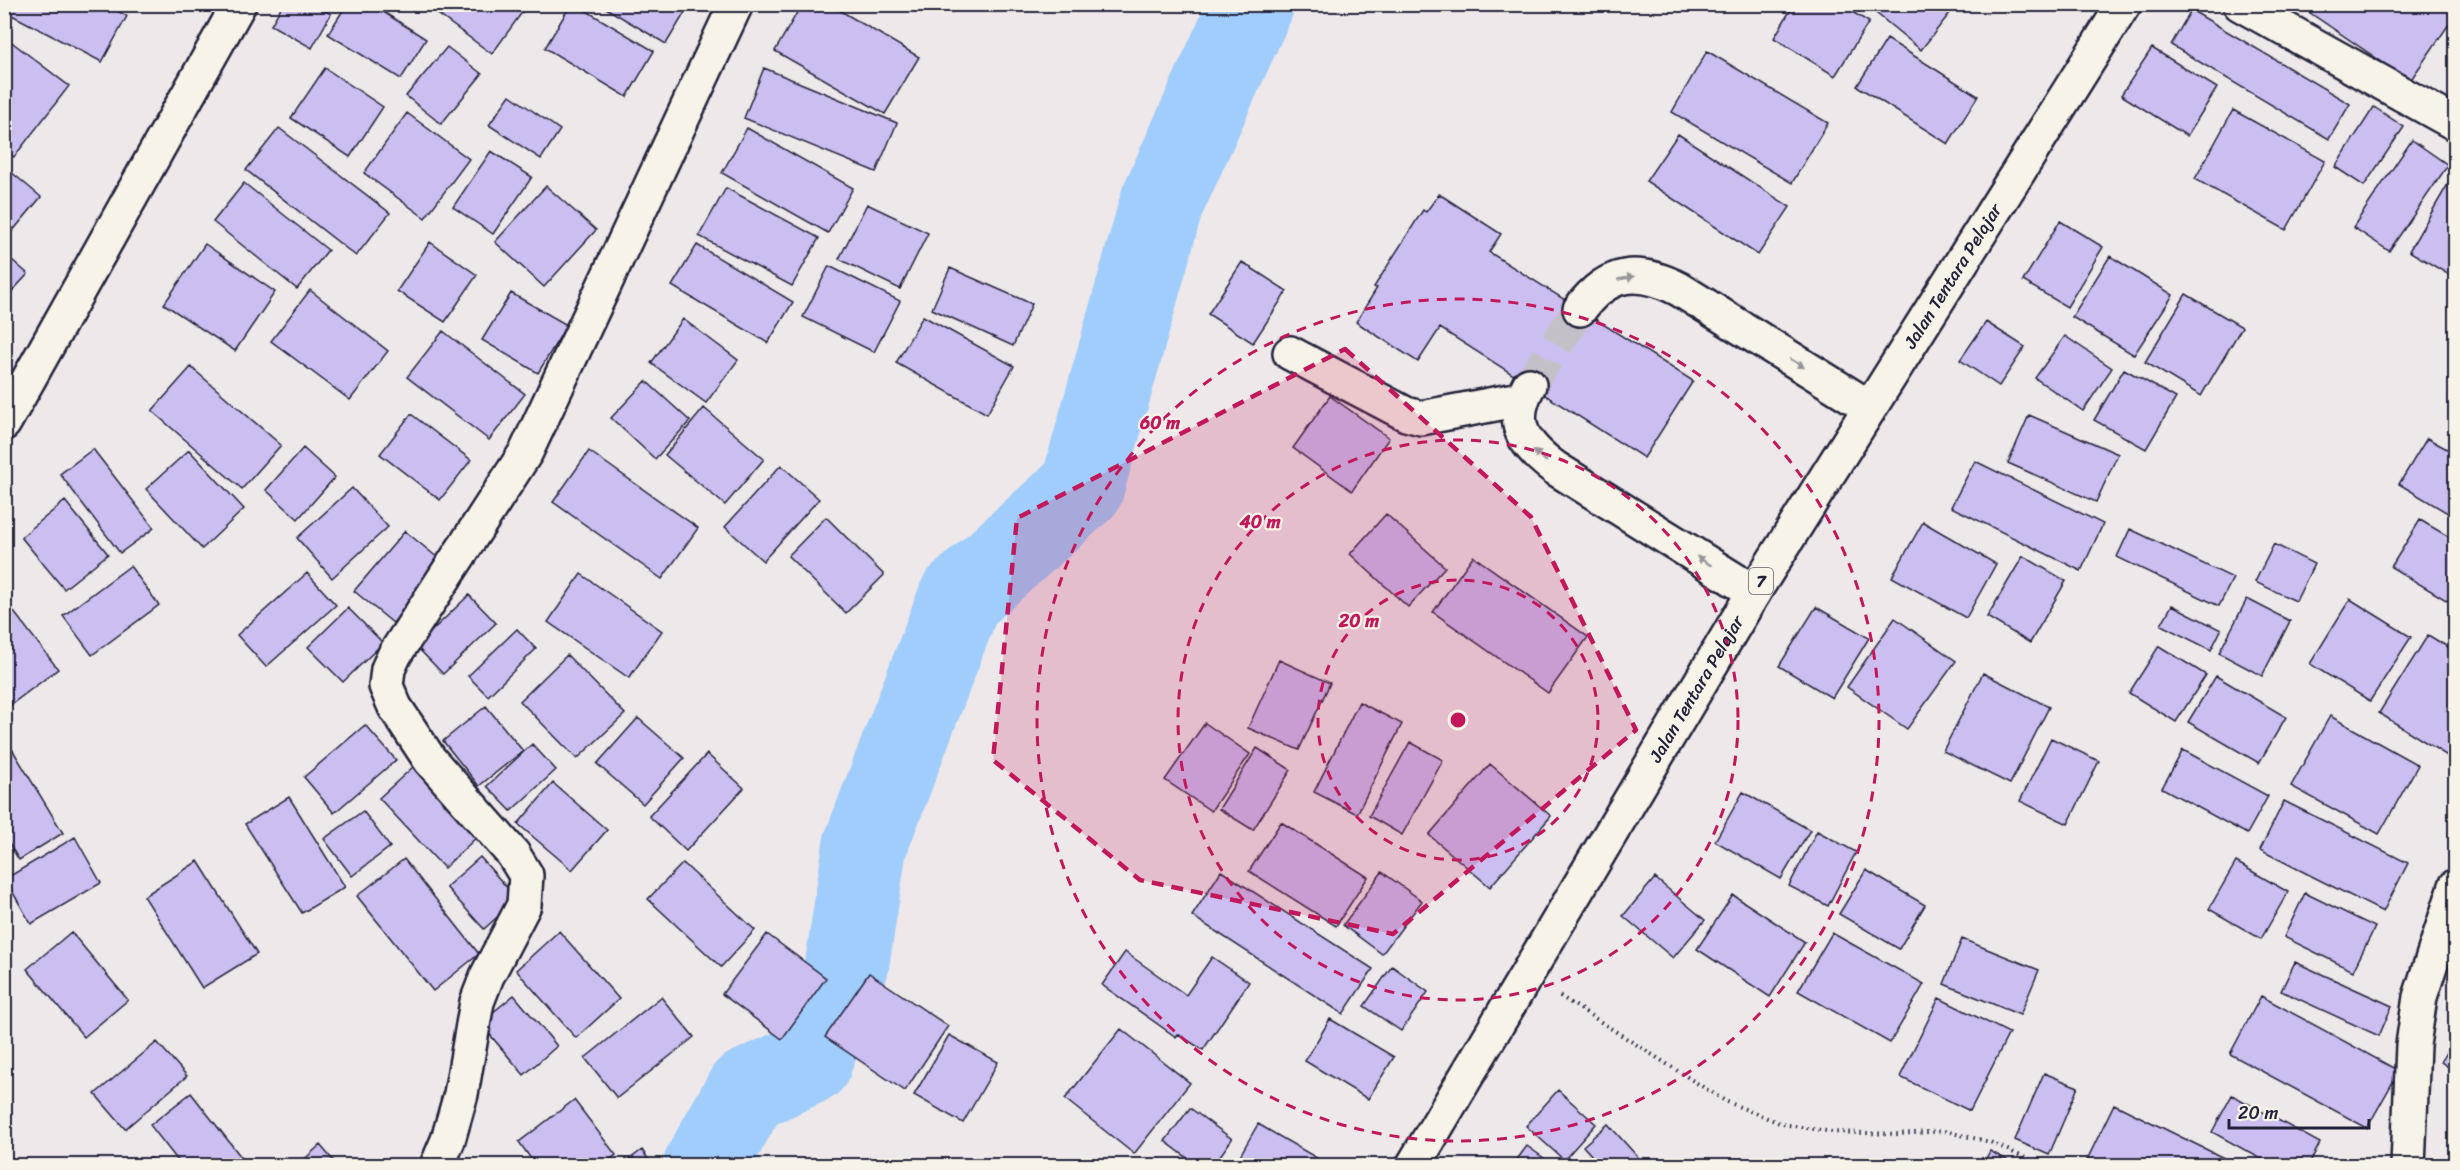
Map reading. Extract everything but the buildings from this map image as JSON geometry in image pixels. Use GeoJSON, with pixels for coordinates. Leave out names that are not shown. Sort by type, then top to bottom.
{"type":"FeatureCollection","features":[{"type":"Feature","properties":{"kind":"main road"},"geometry":{"type":"LineString","coordinates":[[4,423],[239,4]]}},
{"type":"Feature","properties":{"kind":"main road"},"geometry":{"type":"LineString","coordinates":[[437,1166],[448,1140],[461,1094],[477,1002],[487,976],[524,904],[525,875],[513,854],[430,760],[395,706],[386,686],[388,669],[394,654],[526,452],[736,4]]}},
{"type":"Feature","properties":{"kind":"main road","name":"Jalan Tentara Pelajar"},"geometry":{"type":"LineString","coordinates":[[1413,1166],[1754,592],[2124,4]]}},
{"type":"Feature","properties":{"kind":"main road"},"geometry":{"type":"LineString","coordinates":[[2240,4],[2456,124]]}},
{"type":"Feature","properties":{"kind":"main road"},"geometry":{"type":"LineString","coordinates":[[1580,309],[1592,292],[1620,278],[1642,275],[1661,280],[1869,407]]}},
{"type":"Feature","properties":{"kind":"main road"},"geometry":{"type":"LineString","coordinates":[[1290,352],[1406,414],[1421,418],[1525,392],[1519,424],[1529,446],[1535,453],[1555,468],[1754,592]]}},
{"type":"Feature","properties":{"kind":"main road"},"geometry":{"type":"LineString","coordinates":[[2408,1166],[2414,1045],[2420,997],[2456,886]]}},
{"type":"Feature","properties":{"kind":"path"},"geometry":{"type":"LineString","coordinates":[[1527,974],[1725,1101],[1782,1124],[1843,1132],[1897,1134],[1944,1131],[1990,1142],[2043,1166]]}},
{"type":"Feature","properties":{"kind":"highlighted area"},"geometry":{"type":"Polygon","coordinates":[[[1345,349],[1531,517],[1636,730],[1393,934],[1140,880],[993,760],[1017,518],[1345,349]]]}},
{"type":"Feature","properties":{"kind":"waterway"},"geometry":{"type":"LineString","coordinates":[[705,1166],[747,1091],[810,1062],[847,965],[865,846],[960,598],[1082,488],[1162,202],[1252,4]]}},
{"type":"Feature","properties":{"kind":"tunnel"},"geometry":{"type":"LineString","coordinates":[[1529,385],[1580,309]]}}]}
